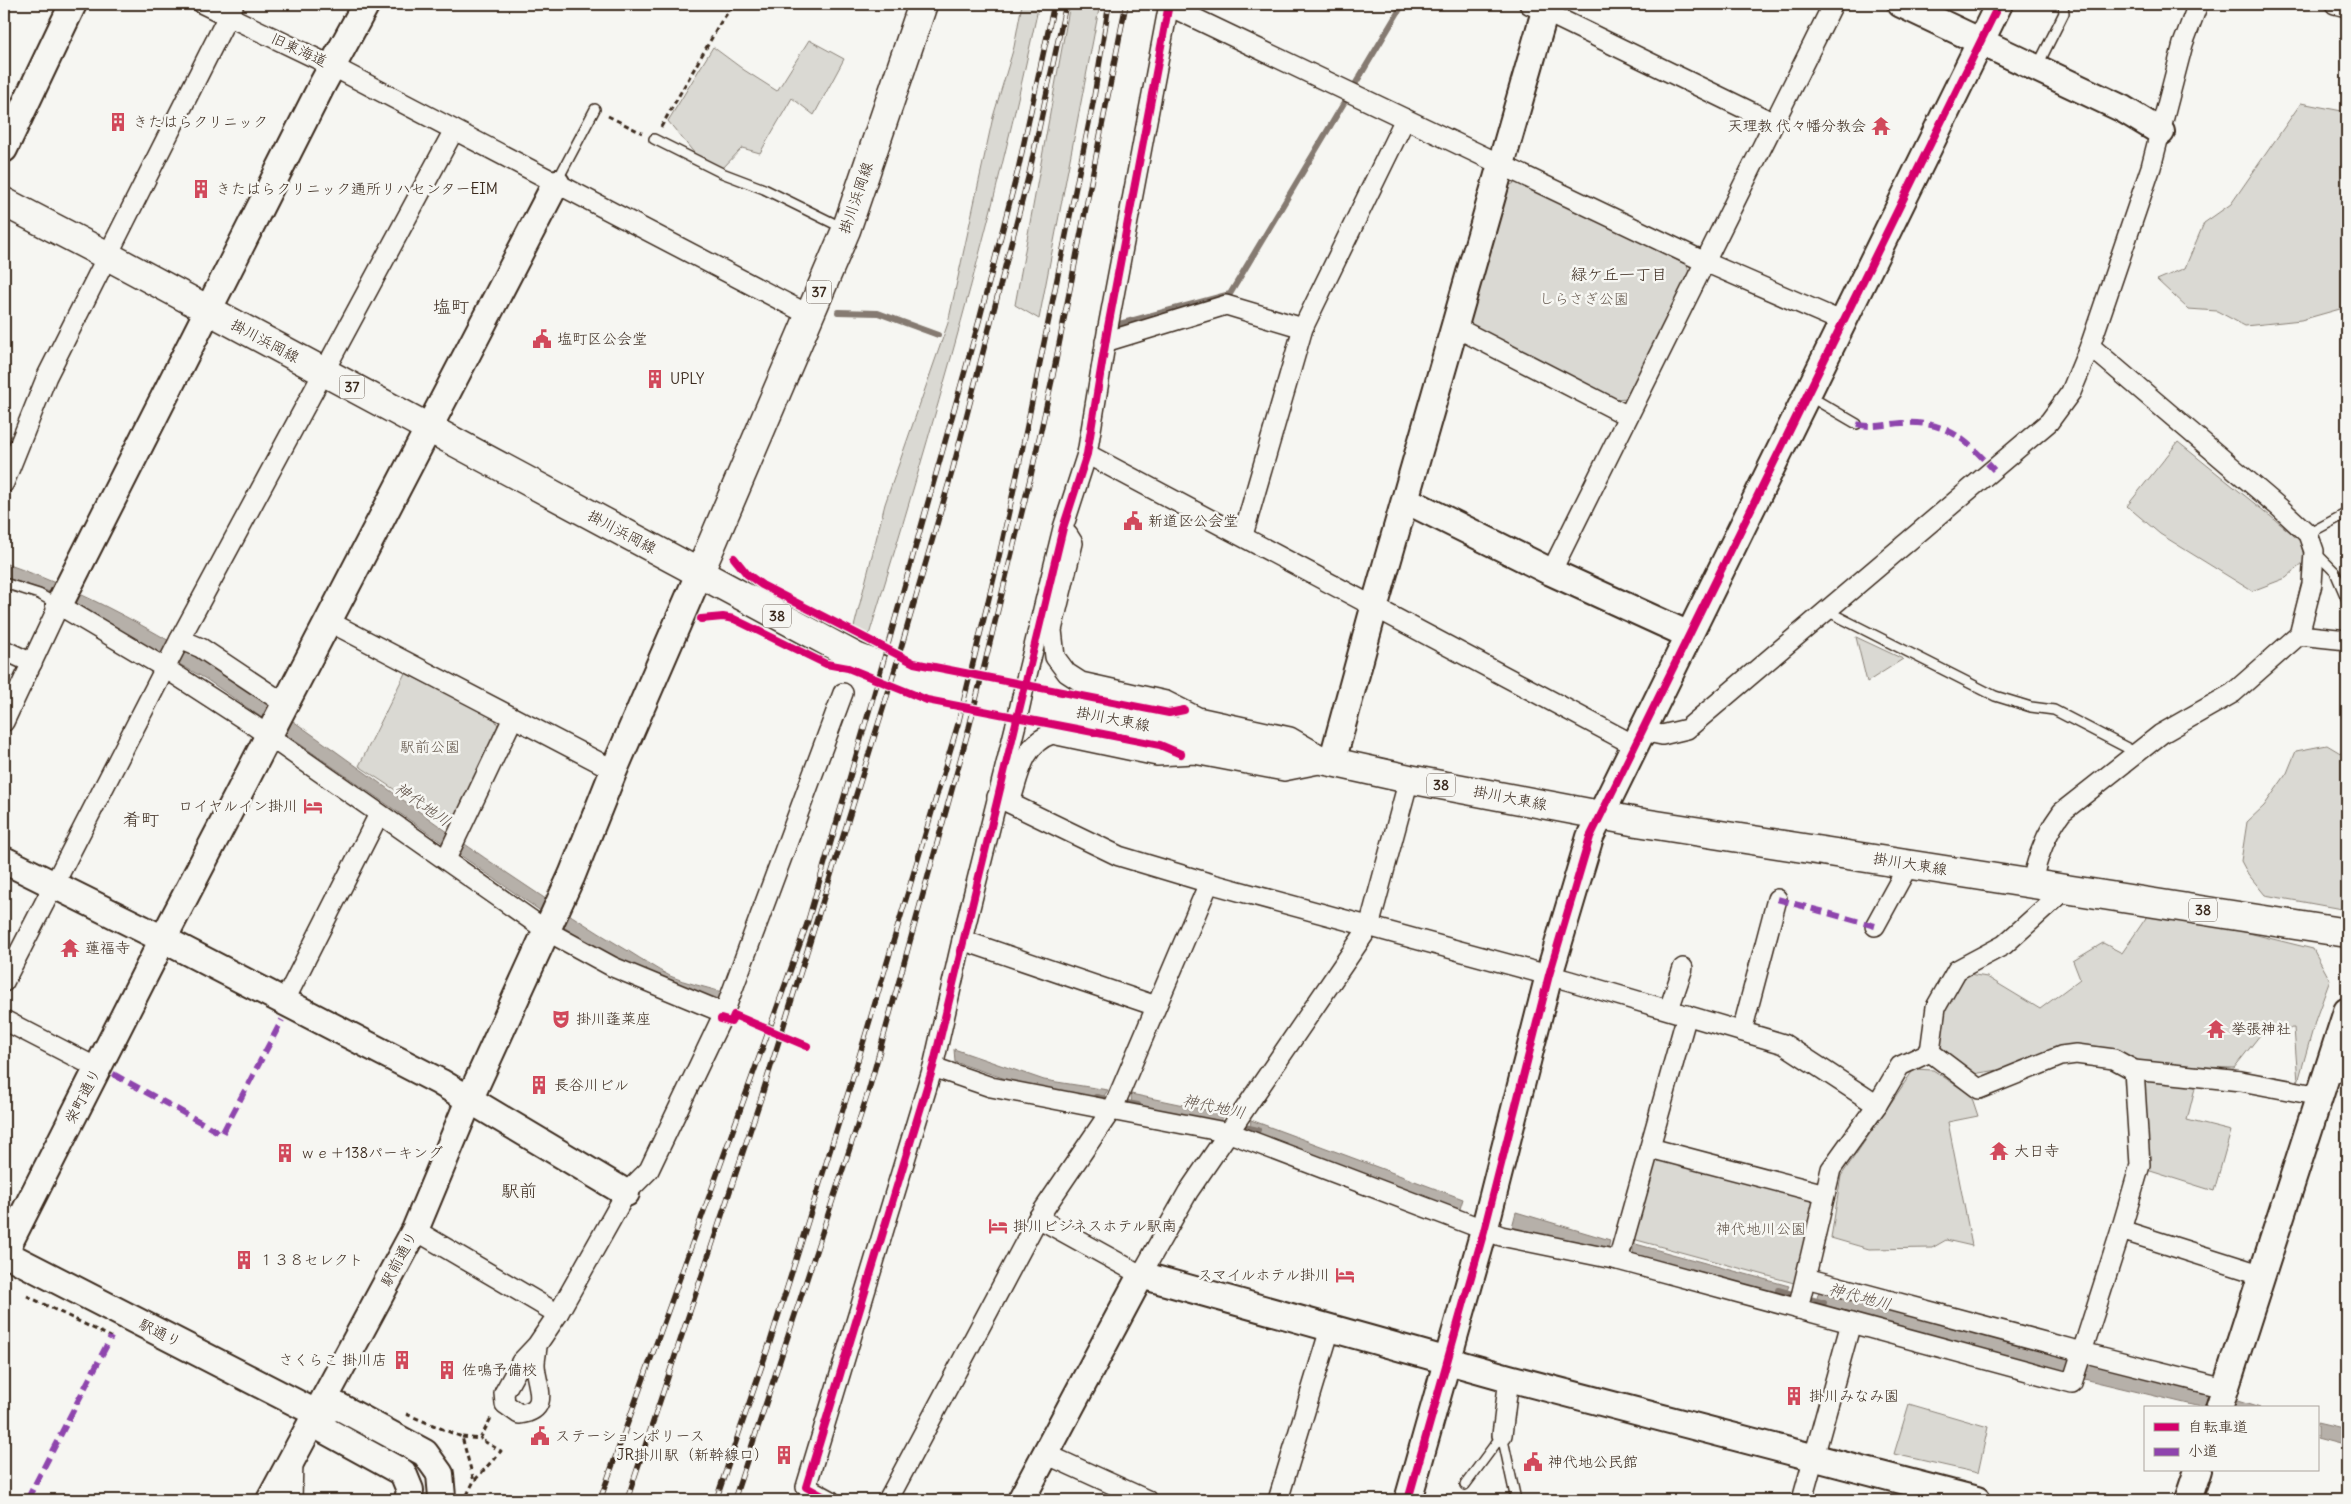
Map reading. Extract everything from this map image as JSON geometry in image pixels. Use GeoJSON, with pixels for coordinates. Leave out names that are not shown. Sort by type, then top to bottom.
{"type":"FeatureCollection","features":[{"type":"Feature","properties":{"kind":"main road","name":"掛川浜岡線"},"geometry":{"type":"LineString","coordinates":[[4,202],[699,574],[846,230],[916,6]]}},
{"type":"Feature","properties":{"kind":"main road","name":"掛川大東線"},"geometry":{"type":"LineString","coordinates":[[699,574],[856,657],[922,682],[1600,815],[2347,933]]}},
{"type":"Feature","properties":{"kind":"street"},"geometry":{"type":"LineString","coordinates":[[4,149],[73,4]]}},
{"type":"Feature","properties":{"kind":"street","name":"旧東海道"},"geometry":{"type":"LineString","coordinates":[[203,4],[231,10],[332,66],[366,4]]}},
{"type":"Feature","properties":{"kind":"street"},"geometry":{"type":"LineString","coordinates":[[1551,572],[1833,4]]}},
{"type":"Feature","properties":{"kind":"street"},"geometry":{"type":"LineString","coordinates":[[1901,4],[2123,109],[2161,132]]}},
{"type":"Feature","properties":{"kind":"street"},"geometry":{"type":"LineString","coordinates":[[1408,1500],[1484,1230],[1549,975],[1590,837],[1999,4]]}},
{"type":"Feature","properties":{"kind":"street"},"geometry":{"type":"LineString","coordinates":[[1086,454],[1243,535],[1374,608],[1638,738],[1687,729],[2049,422],[2071,392],[2090,346],[2151,167],[2183,44],[2198,4]]}},
{"type":"Feature","properties":{"kind":"street"},"geometry":{"type":"LineString","coordinates":[[2335,4],[2347,7]]}},
{"type":"Feature","properties":{"kind":"street"},"geometry":{"type":"LineString","coordinates":[[830,1500],[806,1487],[928,1066],[962,940],[1004,800],[1016,724],[1026,679],[1063,528],[1086,454],[1105,342],[1169,5],[1705,262],[1843,322]]}},
{"type":"Feature","properties":{"kind":"street"},"geometry":{"type":"LineString","coordinates":[[1332,762],[1455,327],[1541,6],[1774,123]]}},
{"type":"Feature","properties":{"kind":"street"},"geometry":{"type":"LineString","coordinates":[[4,483],[47,376],[106,255],[231,10]]}},
{"type":"Feature","properties":{"kind":"street"},"geometry":{"type":"LineString","coordinates":[[4,722],[59,605],[332,66],[809,315]]}},
{"type":"Feature","properties":{"kind":"street"},"geometry":{"type":"LineString","coordinates":[[1243,535],[1303,328],[1405,119]]}},
{"type":"Feature","properties":{"kind":"street"},"geometry":{"type":"LineString","coordinates":[[4,982],[180,639],[454,130]]}},
{"type":"Feature","properties":{"kind":"street","name":"栄町通り"},"geometry":{"type":"LineString","coordinates":[[4,1253],[163,939],[556,183]]}},
{"type":"Feature","properties":{"kind":"street"},"geometry":{"type":"LineString","coordinates":[[1105,342],[1226,305],[1303,328]]}},
{"type":"Feature","properties":{"kind":"street"},"geometry":{"type":"LineString","coordinates":[[1455,327],[1628,416]]}},
{"type":"Feature","properties":{"kind":"street"},"geometry":{"type":"LineString","coordinates":[[2032,883],[2043,845],[2051,827],[2062,812],[2135,752],[2161,734],[2233,693],[2299,635],[2312,584],[2314,551],[2308,534],[2090,346]]}},
{"type":"Feature","properties":{"kind":"street"},"geometry":{"type":"LineString","coordinates":[[1406,500],[1551,572],[1689,635]]}},
{"type":"Feature","properties":{"kind":"street"},"geometry":{"type":"LineString","coordinates":[[1063,528],[1073,543],[1052,630],[1055,657],[1067,673],[1081,682],[1166,701],[1198,717],[1290,737],[1332,762]]}},
{"type":"Feature","properties":{"kind":"street","name":"駅前通り"},"geometry":{"type":"LineString","coordinates":[[294,1454],[415,1230],[470,1098],[546,931],[699,574]]}},
{"type":"Feature","properties":{"kind":"street"},"geometry":{"type":"LineString","coordinates":[[59,605],[165,668],[269,736],[379,814],[447,858],[546,931],[613,967],[724,1013]]}},
{"type":"Feature","properties":{"kind":"street"},"geometry":{"type":"LineString","coordinates":[[328,621],[614,770]]}},
{"type":"Feature","properties":{"kind":"street"},"geometry":{"type":"LineString","coordinates":[[2299,635],[2347,640]]}},
{"type":"Feature","properties":{"kind":"street"},"geometry":{"type":"LineString","coordinates":[[180,639],[202,648],[285,704]]}},
{"type":"Feature","properties":{"kind":"street"},"geometry":{"type":"LineString","coordinates":[[4,650],[32,663]]}},
{"type":"Feature","properties":{"kind":"street"},"geometry":{"type":"LineString","coordinates":[[537,1345],[558,1314],[626,1193],[649,1170],[724,1013],[843,693]]}},
{"type":"Feature","properties":{"kind":"street"},"geometry":{"type":"LineString","coordinates":[[447,858],[513,718]]}},
{"type":"Feature","properties":{"kind":"street"},"geometry":{"type":"LineString","coordinates":[[1004,800],[1027,752],[1040,738],[1052,734],[1157,756],[1194,754],[1284,771],[1332,762]]}},
{"type":"Feature","properties":{"kind":"street"},"geometry":{"type":"LineString","coordinates":[[1021,1500],[1141,1275],[1188,1192],[1369,926],[1409,779]]}},
{"type":"Feature","properties":{"kind":"street"},"geometry":{"type":"LineString","coordinates":[[1004,800],[1119,856],[1209,883],[1687,1014],[1784,1044],[1877,1105]]}},
{"type":"Feature","properties":{"kind":"street"},"geometry":{"type":"LineString","coordinates":[[284,1002],[379,814]]}},
{"type":"Feature","properties":{"kind":"street"},"geometry":{"type":"LineString","coordinates":[[4,860],[163,939],[470,1098],[626,1193]]}},
{"type":"Feature","properties":{"kind":"street"},"geometry":{"type":"LineString","coordinates":[[1875,926],[1909,864]]}},
{"type":"Feature","properties":{"kind":"street"},"geometry":{"type":"LineString","coordinates":[[888,1500],[1038,1218],[1112,1108],[1209,883]]}},
{"type":"Feature","properties":{"kind":"street"},"geometry":{"type":"LineString","coordinates":[[1930,1052],[1936,1007],[1957,970],[2004,945],[2058,897],[2059,887]]}},
{"type":"Feature","properties":{"kind":"street"},"geometry":{"type":"LineString","coordinates":[[1742,1030],[1777,899]]}},
{"type":"Feature","properties":{"kind":"street"},"geometry":{"type":"LineString","coordinates":[[962,940],[1156,1006]]}},
{"type":"Feature","properties":{"kind":"street"},"geometry":{"type":"LineString","coordinates":[[1669,1009],[1683,968]]}},
{"type":"Feature","properties":{"kind":"street"},"geometry":{"type":"LineString","coordinates":[[1805,1282],[2082,1353],[2222,1398],[2331,1080],[2347,1011]]}},
{"type":"Feature","properties":{"kind":"street"},"geometry":{"type":"LineString","coordinates":[[1618,1259],[1687,1014]]}},
{"type":"Feature","properties":{"kind":"street"},"geometry":{"type":"LineString","coordinates":[[4,1020],[97,1068]]}},
{"type":"Feature","properties":{"kind":"street"},"geometry":{"type":"LineString","coordinates":[[1930,1052],[1979,1089],[2061,1056],[2095,1056],[2114,1059],[2134,1070],[2241,1081],[2331,1080]]}},
{"type":"Feature","properties":{"kind":"street"},"geometry":{"type":"LineString","coordinates":[[1799,1307],[1831,1169],[1877,1105],[1900,1066],[1930,1052]]}},
{"type":"Feature","properties":{"kind":"street"},"geometry":{"type":"LineString","coordinates":[[928,1066],[991,1087],[1112,1108],[1230,1132],[1484,1230],[1618,1259],[2072,1383],[2140,1165],[2134,1070]]}},
{"type":"Feature","properties":{"kind":"street"},"geometry":{"type":"LineString","coordinates":[[1650,1148],[1825,1194]]}},
{"type":"Feature","properties":{"kind":"street"},"geometry":{"type":"LineString","coordinates":[[1038,1218],[1141,1275],[1509,1378],[1977,1500]]}},
{"type":"Feature","properties":{"kind":"street"},"geometry":{"type":"LineString","coordinates":[[415,1230],[558,1314]]}},
{"type":"Feature","properties":{"kind":"street"},"geometry":{"type":"LineString","coordinates":[[2121,1230],[2263,1275]]}},
{"type":"Feature","properties":{"kind":"street","name":"駅通り"},"geometry":{"type":"LineString","coordinates":[[4,1253],[316,1413]]}},
{"type":"Feature","properties":{"kind":"street"},"geometry":{"type":"LineString","coordinates":[[1802,1500],[1851,1323]]}},
{"type":"Feature","properties":{"kind":"street"},"geometry":{"type":"LineString","coordinates":[[1278,1500],[1330,1328]]}},
{"type":"Feature","properties":{"kind":"street"},"geometry":{"type":"LineString","coordinates":[[1502,1435],[1509,1378]]}},
{"type":"Feature","properties":{"kind":"street"},"geometry":{"type":"LineString","coordinates":[[408,1500],[410,1490],[403,1473],[323,1429],[316,1413],[338,1406],[425,1452],[440,1474],[441,1500]]}},
{"type":"Feature","properties":{"kind":"street"},"geometry":{"type":"LineString","coordinates":[[270,1500],[294,1454]]}},
{"type":"Feature","properties":{"kind":"street"},"geometry":{"type":"LineString","coordinates":[[292,1500],[294,1454]]}},
{"type":"Feature","properties":{"kind":"street"},"geometry":{"type":"LineString","coordinates":[[1046,1454],[1147,1500]]}},
{"type":"Feature","properties":{"kind":"street"},"geometry":{"type":"LineString","coordinates":[[2188,1500],[2197,1472]]}},
{"type":"Feature","properties":{"kind":"lane"},"geometry":{"type":"LineString","coordinates":[[2036,68],[2064,13],[2063,4]]}},
{"type":"Feature","properties":{"kind":"lane"},"geometry":{"type":"LineString","coordinates":[[556,183],[594,109]]}},
{"type":"Feature","properties":{"kind":"lane"},"geometry":{"type":"LineString","coordinates":[[654,139],[722,173],[764,189],[846,230]]}},
{"type":"Feature","properties":{"kind":"lane"},"geometry":{"type":"LineString","coordinates":[[1806,394],[1857,424]]}},
{"type":"Feature","properties":{"kind":"lane"},"geometry":{"type":"LineString","coordinates":[[2308,534],[2347,513]]}},
{"type":"Feature","properties":{"kind":"lane"},"geometry":{"type":"LineString","coordinates":[[2314,551],[2335,572],[2347,600]]}},
{"type":"Feature","properties":{"kind":"lane"},"geometry":{"type":"LineString","coordinates":[[4,583],[39,594],[59,605]]}},
{"type":"Feature","properties":{"kind":"lane"},"geometry":{"type":"LineString","coordinates":[[1826,612],[1995,696],[2031,707],[2054,710],[2135,752]]}},
{"type":"Feature","properties":{"kind":"lane"},"geometry":{"type":"LineString","coordinates":[[1465,1485],[1502,1435]]}},
{"type":"Feature","properties":{"kind":"lane"},"geometry":{"type":"LineString","coordinates":[[1502,1435],[1516,1500]]}},
{"type":"Feature","properties":{"kind":"path"},"geometry":{"type":"LineString","coordinates":[[594,109],[654,139],[722,20],[735,4]]}},
{"type":"Feature","properties":{"kind":"path"},"geometry":{"type":"LineString","coordinates":[[27,1296],[111,1337]]}},
{"type":"Feature","properties":{"kind":"path"},"geometry":{"type":"LineString","coordinates":[[400,1412],[462,1437],[474,1481]]}},
{"type":"Feature","properties":{"kind":"path"},"geometry":{"type":"LineString","coordinates":[[464,1500],[474,1481],[501,1451],[480,1439]]}},
{"type":"Feature","properties":{"kind":"green space"},"geometry":{"type":"Polygon","coordinates":[[[1022,4],[1039,4],[1002,163],[939,400],[869,635],[854,627],[885,504],[948,323],[993,117],[1014,47],[1022,4]]]}},
{"type":"Feature","properties":{"kind":"green space"},"geometry":{"type":"Polygon","coordinates":[[[1070,4],[1100,4],[1039,319],[1015,305],[1070,4]]]}},
{"type":"Feature","properties":{"kind":"green space"},"geometry":{"type":"Polygon","coordinates":[[[809,40],[844,59],[814,115],[792,98],[760,153],[742,148],[722,169],[700,160],[668,121],[713,47],[777,91],[809,40]]]}},
{"type":"Feature","properties":{"kind":"green space"},"geometry":{"type":"Polygon","coordinates":[[[2301,103],[2347,112],[2347,307],[2301,320],[2245,326],[2217,311],[2188,309],[2157,280],[2185,268],[2204,223],[2231,204],[2301,103]]]}},
{"type":"Feature","properties":{"kind":"green space","name":"しらさぎ公園"},"geometry":{"type":"Polygon","coordinates":[[[1517,182],[1687,265],[1689,273],[1628,398],[1614,399],[1474,328],[1469,320],[1508,186],[1517,182]]]}},
{"type":"Feature","properties":{"kind":"green space"},"geometry":{"type":"Polygon","coordinates":[[[2178,442],[2300,540],[2305,561],[2286,578],[2252,591],[2160,534],[2127,506],[2178,442]]]}},
{"type":"Feature","properties":{"kind":"green space"},"geometry":{"type":"Polygon","coordinates":[[[1856,637],[1903,659],[1867,682],[1856,637]]]}},
{"type":"Feature","properties":{"kind":"green space","name":"駅前公園"},"geometry":{"type":"Polygon","coordinates":[[[405,673],[494,718],[499,727],[454,829],[359,766],[405,673]]]}},
{"type":"Feature","properties":{"kind":"green space"},"geometry":{"type":"Polygon","coordinates":[[[2327,745],[2347,757],[2347,910],[2265,895],[2248,874],[2241,861],[2247,822],[2264,806],[2287,773],[2296,751],[2327,745]]]}},
{"type":"Feature","properties":{"kind":"green space"},"geometry":{"type":"Polygon","coordinates":[[[2152,909],[2313,949],[2330,980],[2316,1018],[2298,1082],[2294,1028],[2264,1030],[2234,1068],[2164,1066],[2125,1059],[2017,1067],[1973,1074],[1930,1052],[1957,972],[1987,977],[2040,1009],[2080,979],[2073,961],[2103,943],[2122,953],[2152,909]]]}},
{"type":"Feature","properties":{"kind":"green space"},"geometry":{"type":"Polygon","coordinates":[[[1914,1069],[1933,1070],[1971,1095],[1978,1116],[1948,1122],[1972,1246],[1946,1240],[1932,1248],[1869,1249],[1831,1238],[1841,1176],[1914,1069]]]}},
{"type":"Feature","properties":{"kind":"green space"},"geometry":{"type":"Polygon","coordinates":[[[2139,1081],[2196,1084],[2187,1120],[2231,1131],[2214,1191],[2144,1169],[2139,1081]]]}},
{"type":"Feature","properties":{"kind":"green space","name":"神代地川公園"},"geometry":{"type":"Polygon","coordinates":[[[1662,1156],[1808,1196],[1814,1205],[1794,1283],[1633,1239],[1654,1162],[1662,1156]]]}},
{"type":"Feature","properties":{"kind":"green space"},"geometry":{"type":"Polygon","coordinates":[[[1909,1404],[1988,1427],[1978,1473],[1894,1454],[1909,1404]]]}},
{"type":"Feature","properties":{"kind":"shaded area"},"geometry":{"type":"Polygon","coordinates":[[[4,563],[74,591],[141,625],[206,663],[269,704],[454,836],[587,925],[670,976],[722,992],[718,1004],[661,983],[584,941],[206,679],[50,592],[4,577],[4,563]]]}},
{"type":"Feature","properties":{"kind":"shaded area"},"geometry":{"type":"Polygon","coordinates":[[[954,1049],[1044,1080],[1108,1090],[1100,1102],[1042,1091],[955,1062],[954,1049]]]}},
{"type":"Feature","properties":{"kind":"shaded area"},"geometry":{"type":"Polygon","coordinates":[[[1131,1094],[1226,1114],[1216,1125],[1132,1108],[1131,1094]]]}},
{"type":"Feature","properties":{"kind":"shaded area"},"geometry":{"type":"Polygon","coordinates":[[[1251,1120],[1463,1199],[1459,1212],[1249,1132],[1251,1120]]]}},
{"type":"Feature","properties":{"kind":"shaded area"},"geometry":{"type":"Polygon","coordinates":[[[1516,1212],[1610,1240],[1608,1250],[1512,1227],[1516,1212]]]}},
{"type":"Feature","properties":{"kind":"shaded area"},"geometry":{"type":"Polygon","coordinates":[[[1632,1243],[1789,1286],[1783,1298],[1634,1256],[1632,1243]]]}},
{"type":"Feature","properties":{"kind":"shaded area"},"geometry":{"type":"Polygon","coordinates":[[[1819,1291],[2202,1390],[2254,1406],[2197,1406],[2084,1379],[1815,1305],[1819,1291]]]}},
{"type":"Feature","properties":{"kind":"shaded area"},"geometry":{"type":"Polygon","coordinates":[[[2318,1423],[2347,1430],[2347,1446],[2318,1438],[2318,1423]]]}},
{"type":"Feature","properties":{"kind":"waterway"},"geometry":{"type":"LineString","coordinates":[[1112,326],[1230,294],[1403,4]]}},
{"type":"Feature","properties":{"kind":"waterway"},"geometry":{"type":"LineString","coordinates":[[838,312],[878,313],[938,335]]}},
{"type":"Feature","properties":{"kind":"waterway","name":"神代地川"},"geometry":{"type":"LineString","coordinates":[[1096,1097],[1138,1105]]}},
{"type":"Feature","properties":{"kind":"waterway","name":"神代地川"},"geometry":{"type":"LineString","coordinates":[[1236,1125],[1258,1130]]}},
{"type":"Feature","properties":{"kind":"waterway","name":"神代地川"},"geometry":{"type":"LineString","coordinates":[[1778,1290],[1824,1303]]}},
{"type":"Feature","properties":{"kind":"railway"},"geometry":{"type":"LineString","coordinates":[[600,1500],[807,924],[979,321],[1018,170],[1054,4]]}},
{"type":"Feature","properties":{"kind":"railway"},"geometry":{"type":"LineString","coordinates":[[627,1500],[761,1098],[888,693],[952,472],[1029,174],[1066,4]]}},
{"type":"Feature","properties":{"kind":"railway"},"geometry":{"type":"LineString","coordinates":[[716,1500],[770,1342],[850,1087],[958,724],[1018,470],[1093,103],[1109,4]]}},
{"type":"Feature","properties":{"kind":"railway"},"geometry":{"type":"LineString","coordinates":[[734,1500],[868,1093],[969,728],[1031,475],[1052,380],[1126,4]]}},
{"type":"Feature","properties":{"kind":"marked path"},"geometry":{"type":"LineString","coordinates":[[1857,424],[1874,426],[1918,423],[1944,429],[1974,449],[1994,470]]}},
{"type":"Feature","properties":{"kind":"marked path"},"geometry":{"type":"LineString","coordinates":[[1777,899],[1875,926]]}},
{"type":"Feature","properties":{"kind":"marked path"},"geometry":{"type":"LineString","coordinates":[[113,1074],[222,1134],[282,1020]]}},
{"type":"Feature","properties":{"kind":"marked path"},"geometry":{"type":"LineString","coordinates":[[27,1500],[111,1337]]}},
{"type":"Feature","properties":{"kind":"cycle path"},"geometry":{"type":"LineString","coordinates":[[830,1500],[806,1487],[933,1067],[1063,528],[1087,454],[1108,327],[1169,4]]}},
{"type":"Feature","properties":{"kind":"cycle path"},"geometry":{"type":"LineString","coordinates":[[1408,1500],[1484,1231],[1549,975],[1590,837],[1999,4]]}},
{"type":"Feature","properties":{"kind":"cycle path"},"geometry":{"type":"LineString","coordinates":[[734,558],[747,574],[762,585],[914,663],[1169,713],[1184,710]]}},
{"type":"Feature","properties":{"kind":"cycle path"},"geometry":{"type":"LineString","coordinates":[[701,619],[723,617],[734,619],[826,664],[848,668],[927,700],[1160,745],[1181,754]]}},
{"type":"Feature","properties":{"kind":"cycle path"},"geometry":{"type":"LineString","coordinates":[[721,1019],[731,1022],[734,1015],[807,1046]]}},
{"type":"Feature","properties":{"kind":"place","name":"きたはらクリニック"},"geometry":{"type":"Point","coordinates":[118,122]}},
{"type":"Feature","properties":{"kind":"place","name":"天理教 代々幡分教会"},"geometry":{"type":"Point","coordinates":[1881,126]}},
{"type":"Feature","properties":{"kind":"place","name":"きたはらクリニック通所リハセンターEIM"},"geometry":{"type":"Point","coordinates":[201,189]}},
{"type":"Feature","properties":{"kind":"place","name":"塩町区公会堂"},"geometry":{"type":"Point","coordinates":[542,339]}},
{"type":"Feature","properties":{"kind":"place","name":"UPLY"},"geometry":{"type":"Point","coordinates":[655,379]}},
{"type":"Feature","properties":{"kind":"place","name":"新道区公会堂"},"geometry":{"type":"Point","coordinates":[1133,521]}},
{"type":"Feature","properties":{"kind":"place","name":"ロイヤルイン掛川"},"geometry":{"type":"Point","coordinates":[313,806]}},
{"type":"Feature","properties":{"kind":"place","name":"蓮福寺"},"geometry":{"type":"Point","coordinates":[70,948]}},
{"type":"Feature","properties":{"kind":"place","name":"掛川蓬莱座"},"geometry":{"type":"Point","coordinates":[561,1019]}},
{"type":"Feature","properties":{"kind":"place","name":"挙張神社"},"geometry":{"type":"Point","coordinates":[2216,1029]}},
{"type":"Feature","properties":{"kind":"place","name":"長谷川ビル"},"geometry":{"type":"Point","coordinates":[539,1085]}},
{"type":"Feature","properties":{"kind":"place","name":"大日寺"},"geometry":{"type":"Point","coordinates":[1999,1151]}},
{"type":"Feature","properties":{"kind":"place","name":"ｗｅ＋138パーキング"},"geometry":{"type":"Point","coordinates":[285,1153]}},
{"type":"Feature","properties":{"kind":"place","name":"掛川ビジネスホテル駅南"},"geometry":{"type":"Point","coordinates":[998,1226]}},
{"type":"Feature","properties":{"kind":"place","name":"１３８セレクト"},"geometry":{"type":"Point","coordinates":[244,1260]}},
{"type":"Feature","properties":{"kind":"place","name":"スマイルホテル掛川"},"geometry":{"type":"Point","coordinates":[1345,1275]}},
{"type":"Feature","properties":{"kind":"place","name":"さくらこ 掛川店"},"geometry":{"type":"Point","coordinates":[402,1360]}},
{"type":"Feature","properties":{"kind":"place","name":"佐鳴予備校"},"geometry":{"type":"Point","coordinates":[447,1370]}},
{"type":"Feature","properties":{"kind":"place","name":"掛川みなみ園"},"geometry":{"type":"Point","coordinates":[1794,1396]}},
{"type":"Feature","properties":{"kind":"place","name":"ステーションポリース"},"geometry":{"type":"Point","coordinates":[540,1436]}},
{"type":"Feature","properties":{"kind":"place","name":"JR掛川駅（新幹線口）"},"geometry":{"type":"Point","coordinates":[784,1455]}},
{"type":"Feature","properties":{"kind":"place","name":"神代地公民館"},"geometry":{"type":"Point","coordinates":[1533,1462]}},
{"type":"Feature","properties":{"kind":"district","name":"緑ケ丘一丁目"},"geometry":{"type":"Point","coordinates":[1619,274]}},
{"type":"Feature","properties":{"kind":"district","name":"塩町"},"geometry":{"type":"Point","coordinates":[451,307]}},
{"type":"Feature","properties":{"kind":"district","name":"肴町"},"geometry":{"type":"Point","coordinates":[141,820]}},
{"type":"Feature","properties":{"kind":"district","name":"駅前"},"geometry":{"type":"Point","coordinates":[519,1191]}}]}
